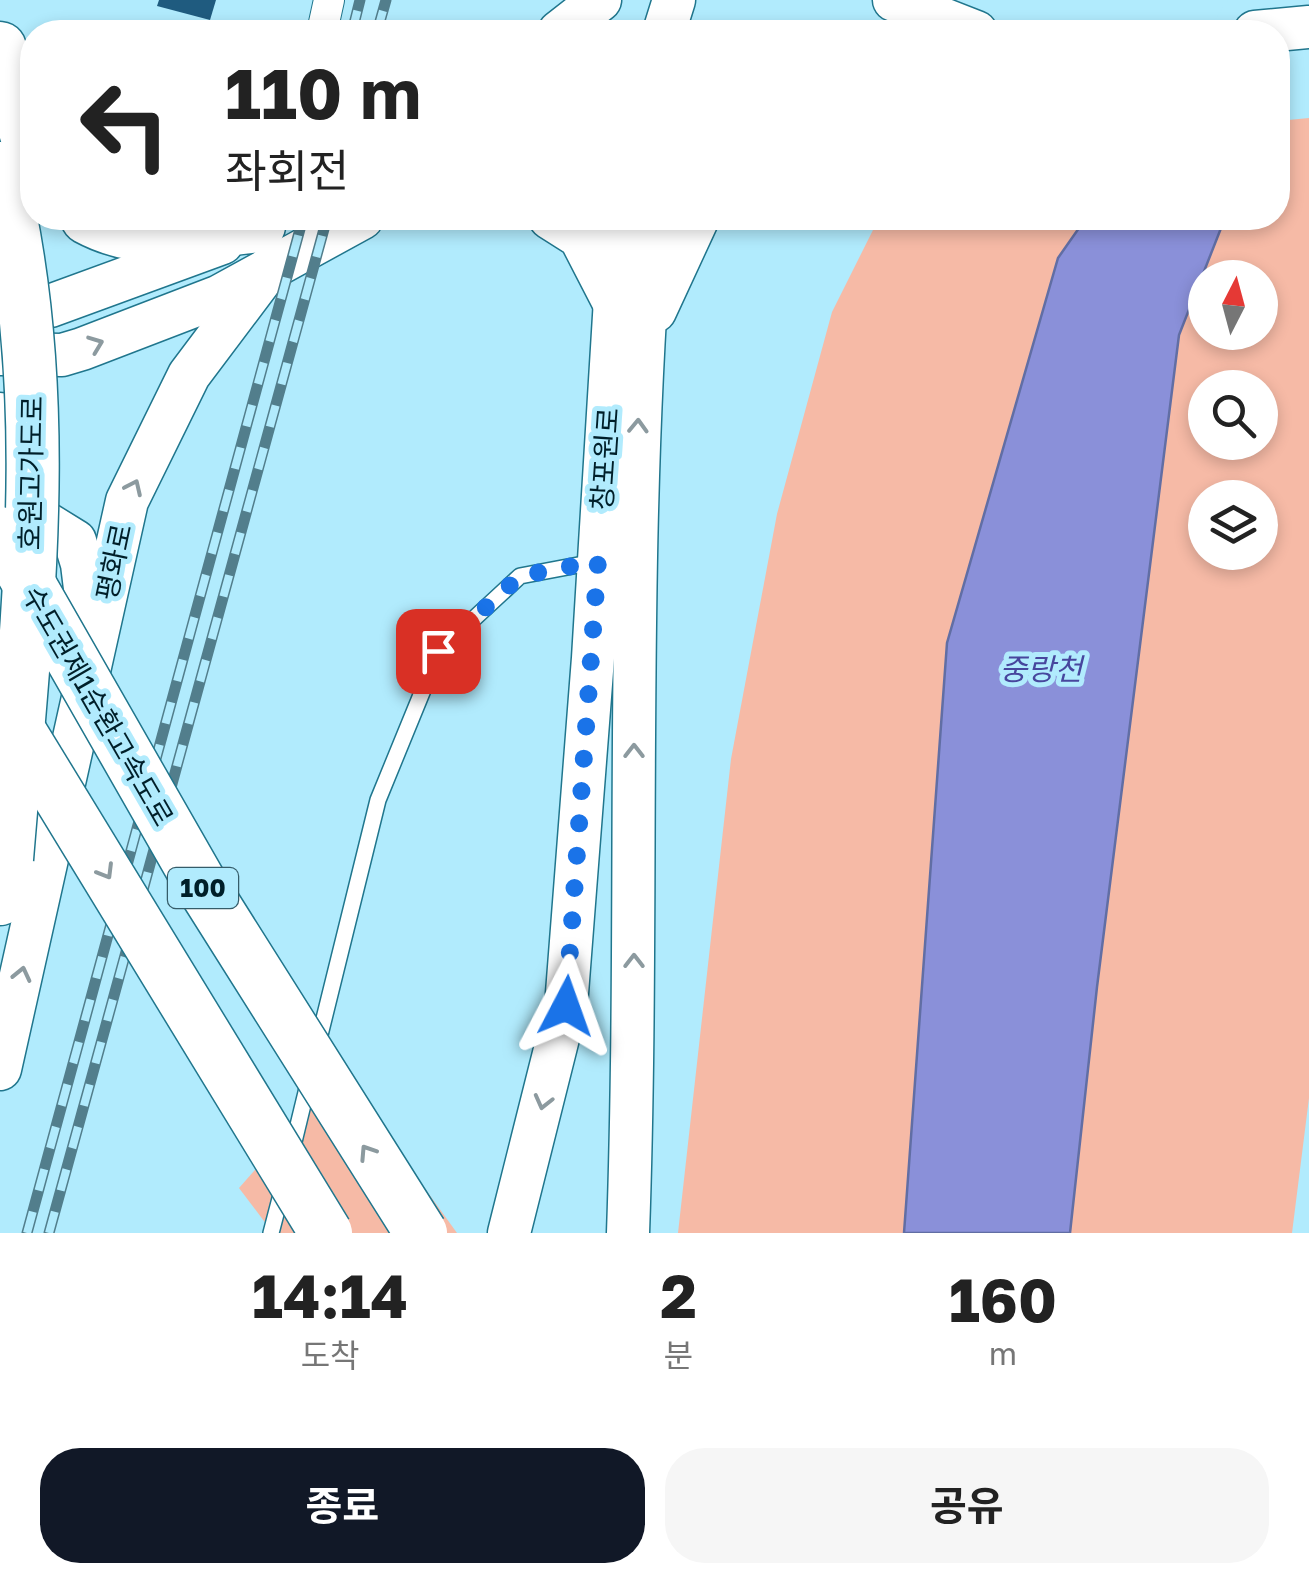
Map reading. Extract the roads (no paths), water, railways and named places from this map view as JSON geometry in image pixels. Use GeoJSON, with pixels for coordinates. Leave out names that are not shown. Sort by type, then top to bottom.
{"type":"FeatureCollection","features":[{"type":"Feature","properties":{"kind":"highway","name":"호원고가도로"},"geometry":{"type":"LineString","coordinates":[[0,48],[15,161],[35,419],[26,617],[3,879]]}},
{"type":"Feature","properties":{"kind":"highway"},"geometry":{"type":"LineString","coordinates":[[110,230],[145,238],[269,236]]}},
{"type":"Feature","properties":{"kind":"highway","name":"호원고가도로"},"geometry":{"type":"LineString","coordinates":[[0,419],[0,510]]}},
{"type":"Feature","properties":{"kind":"highway","name":"수도권제1순환고속도로"},"geometry":{"type":"LineString","coordinates":[[0,530],[199,881],[421,1233]]}},
{"type":"Feature","properties":{"kind":"highway","name":"100"},"geometry":{"type":"LineString","coordinates":[[0,700],[326,1233]]}},
{"type":"Feature","properties":{"kind":"main road"},"geometry":{"type":"LineString","coordinates":[[574,20],[600,0]]}},
{"type":"Feature","properties":{"kind":"main road"},"geometry":{"type":"LineString","coordinates":[[894,0],[945,20]]}},
{"type":"Feature","properties":{"kind":"main road","name":"평화로"},"geometry":{"type":"LineString","coordinates":[[0,326],[17,313],[50,306],[211,246],[300,230]]}},
{"type":"Feature","properties":{"kind":"main road"},"geometry":{"type":"LineString","coordinates":[[569,230],[580,237],[616,306]]}},
{"type":"Feature","properties":{"kind":"main road","name":"창포원로"},"geometry":{"type":"LineString","coordinates":[[509,1233],[566,1006],[619,230]]}},
{"type":"Feature","properties":{"kind":"main road","name":"창포원로"},"geometry":{"type":"LineString","coordinates":[[628,1233],[635,1038],[636,542],[641,344],[651,230]]}},
{"type":"Feature","properties":{"kind":"main road"},"geometry":{"type":"LineString","coordinates":[[641,344],[693,230]]}},
{"type":"Feature","properties":{"kind":"main road","name":"평화로"},"geometry":{"type":"LineString","coordinates":[[0,354],[72,352],[220,296],[269,236]]}},
{"type":"Feature","properties":{"kind":"main road","name":"평화로"},"geometry":{"type":"LineString","coordinates":[[0,1069],[127,501],[189,376],[269,236]]}},
{"type":"Feature","properties":{"kind":"main road"},"geometry":{"type":"LineString","coordinates":[[211,246],[183,264],[172,279],[176,291],[195,299],[220,296]]}},
{"type":"Feature","properties":{"kind":"main road"},"geometry":{"type":"LineString","coordinates":[[0,530],[14,519],[41,520],[74,541],[82,564],[93,656]]}},
{"type":"Feature","properties":{"kind":"lane"},"geometry":{"type":"LineString","coordinates":[[271,1233],[378,800],[438,651],[520,576],[598,561]]}},
{"type":"Feature","properties":{"kind":"water","name":"중랑천"},"geometry":{"type":"Polygon","coordinates":[[[1078,230],[1220,230],[1208,260],[1188,260],[1188,312],[1179,335],[1070,1233],[904,1233],[947,643],[1058,258],[1078,230]]]}},
{"type":"Feature","properties":{"kind":"railway"},"geometry":{"type":"LineString","coordinates":[[355,20],[360,0]]}},
{"type":"Feature","properties":{"kind":"railway"},"geometry":{"type":"LineString","coordinates":[[380,20],[386,0]]}},
{"type":"Feature","properties":{"kind":"railway"},"geometry":{"type":"LineString","coordinates":[[27,1233],[300,230]]}},
{"type":"Feature","properties":{"kind":"railway"},"geometry":{"type":"LineString","coordinates":[[49,1233],[324,230]]}}]}
